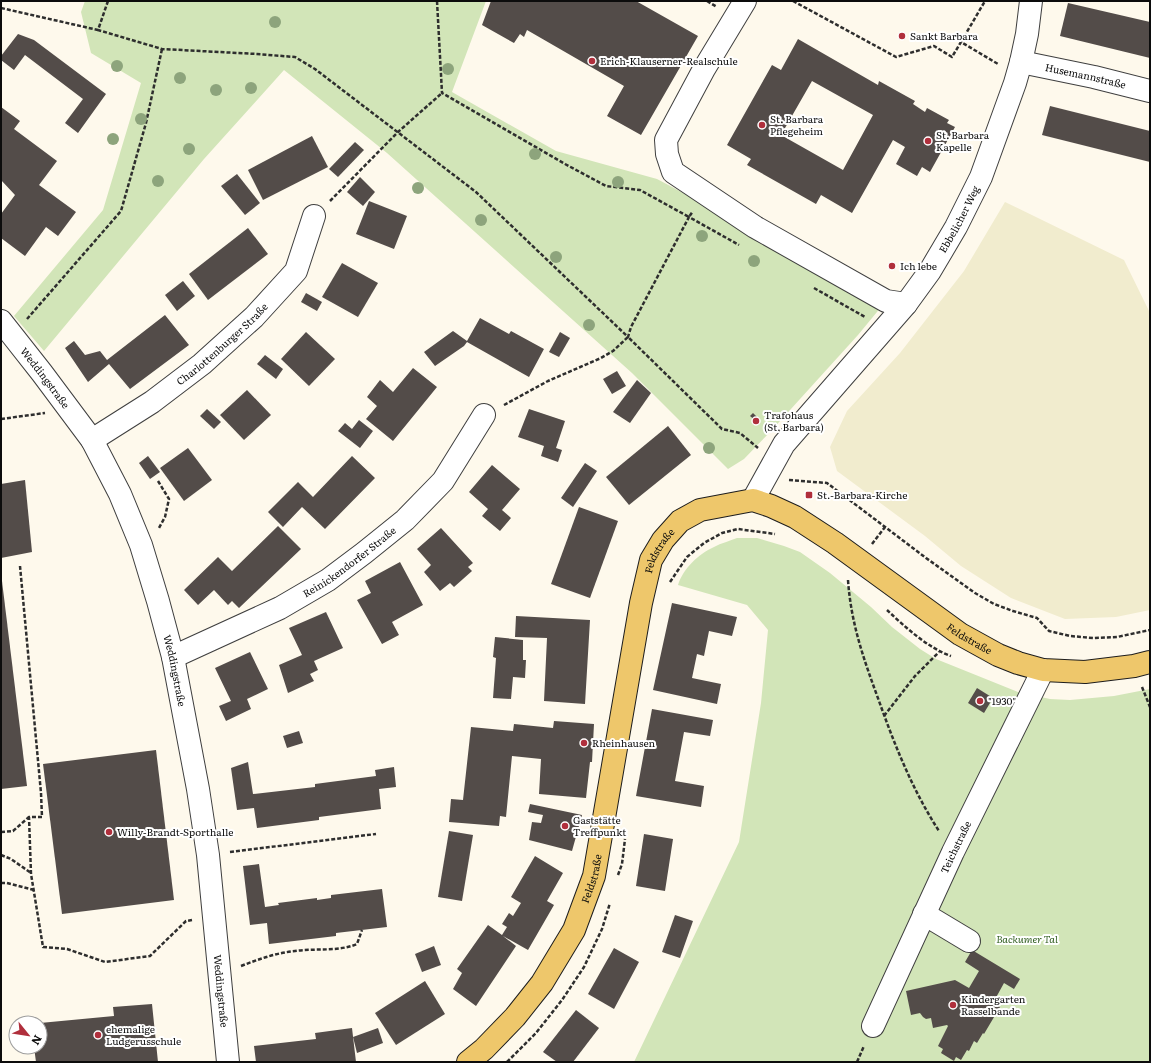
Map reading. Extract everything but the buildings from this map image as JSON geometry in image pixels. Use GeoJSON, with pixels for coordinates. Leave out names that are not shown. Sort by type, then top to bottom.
{"type":"FeatureCollection","features":[{"type":"Feature","properties":{"kind":"main road","name":"Feldstraße"},"geometry":{"type":"LineString","coordinates":[[468,1062],[484,1049],[515,1017],[542,984],[574,930],[594,876],[641,603],[651,560],[663,540],[680,521],[700,510],[753,500],[771,506],[802,521],[835,543],[960,634],[998,655],[1018,663],[1043,670],[1085,672],[1134,666],[1150,662]]}},
{"type":"Feature","properties":{"kind":"street"},"geometry":{"type":"LineString","coordinates":[[745,1],[704,69],[666,140],[667,154],[673,172],[755,228],[886,301],[906,304]]}},
{"type":"Feature","properties":{"kind":"street","name":"Ebbelicher Weg"},"geometry":{"type":"LineString","coordinates":[[753,500],[779,471],[784,444],[906,304],[930,271],[956,227],[981,177],[1019,69],[1031,1]]}},
{"type":"Feature","properties":{"kind":"street","name":"Husemannstraße"},"geometry":{"type":"LineString","coordinates":[[1019,69],[1094,77],[1150,91]]}},
{"type":"Feature","properties":{"kind":"street","name":"Charlottenburger Straße"},"geometry":{"type":"LineString","coordinates":[[92,440],[152,402],[202,364],[254,317],[296,271],[314,216]]}},
{"type":"Feature","properties":{"kind":"street","name":"Weddingstraße"},"geometry":{"type":"LineString","coordinates":[[7,329],[92,440],[120,494],[141,545],[158,601],[173,657],[198,789],[208,855],[228,1062]]}},
{"type":"Feature","properties":{"kind":"street","name":"Reinickendorfer Straße"},"geometry":{"type":"LineString","coordinates":[[173,657],[280,608],[328,580],[364,554],[405,520],[443,481],[484,415]]}},
{"type":"Feature","properties":{"kind":"street","name":"Teichstraße"},"geometry":{"type":"LineString","coordinates":[[873,1026],[952,852],[1043,670]]}},
{"type":"Feature","properties":{"kind":"street"},"geometry":{"type":"LineString","coordinates":[[924,914],[969,941]]}},
{"type":"Feature","properties":{"kind":"path"},"geometry":{"type":"LineString","coordinates":[[98,30],[108,1]]}},
{"type":"Feature","properties":{"kind":"path"},"geometry":{"type":"LineString","coordinates":[[437,1],[442,93]]}},
{"type":"Feature","properties":{"kind":"path"},"geometry":{"type":"LineString","coordinates":[[793,1],[896,57],[934,46],[952,57],[985,1]]}},
{"type":"Feature","properties":{"kind":"path"},"geometry":{"type":"LineString","coordinates":[[1,8],[98,30],[162,49],[295,57],[315,69],[476,192],[722,429],[740,433],[779,471],[827,483],[926,558],[975,592],[994,604],[1037,618],[1049,631],[1070,636],[1093,638],[1117,637],[1150,630]]}},
{"type":"Feature","properties":{"kind":"path"},"geometry":{"type":"LineString","coordinates":[[961,42],[1019,69]]}},
{"type":"Feature","properties":{"kind":"path"},"geometry":{"type":"LineString","coordinates":[[7,329],[121,211],[146,123],[162,49]]}},
{"type":"Feature","properties":{"kind":"path"},"geometry":{"type":"LineString","coordinates":[[314,216],[398,132],[442,93]]}},
{"type":"Feature","properties":{"kind":"path"},"geometry":{"type":"LineString","coordinates":[[442,93],[606,186],[640,190],[743,247]]}},
{"type":"Feature","properties":{"kind":"path"},"geometry":{"type":"LineString","coordinates":[[484,415],[548,381],[601,358],[613,351],[628,337],[631,327],[689,216],[706,195]]}},
{"type":"Feature","properties":{"kind":"path"},"geometry":{"type":"LineString","coordinates":[[810,286],[885,329]]}},
{"type":"Feature","properties":{"kind":"path"},"geometry":{"type":"LineString","coordinates":[[1,419],[69,409]]}},
{"type":"Feature","properties":{"kind":"path"},"geometry":{"type":"LineString","coordinates":[[141,545],[158,530],[165,517],[169,499],[158,481]]}},
{"type":"Feature","properties":{"kind":"path"},"geometry":{"type":"LineString","coordinates":[[667,588],[687,557],[722,533],[738,529],[777,534]]}},
{"type":"Feature","properties":{"kind":"path"},"geometry":{"type":"LineString","coordinates":[[1,832],[13,831],[29,817],[42,817],[20,566]]}},
{"type":"Feature","properties":{"kind":"path"},"geometry":{"type":"LineString","coordinates":[[852,580],[848,576],[850,605],[854,623],[862,654],[884,716],[911,781],[931,820],[952,852]]}},
{"type":"Feature","properties":{"kind":"path"},"geometry":{"type":"LineString","coordinates":[[884,608],[900,623],[939,652],[953,656]]}},
{"type":"Feature","properties":{"kind":"path"},"geometry":{"type":"LineString","coordinates":[[884,716],[915,676],[939,652]]}},
{"type":"Feature","properties":{"kind":"path"},"geometry":{"type":"LineString","coordinates":[[29,817],[31,874],[43,947],[67,949],[105,962],[150,956],[186,921],[214,920]]}},
{"type":"Feature","properties":{"kind":"path"},"geometry":{"type":"LineString","coordinates":[[208,855],[376,834]]}},
{"type":"Feature","properties":{"kind":"path"},"geometry":{"type":"LineString","coordinates":[[617,878],[622,864],[625,837]]}},
{"type":"Feature","properties":{"kind":"path"},"geometry":{"type":"LineString","coordinates":[[1,855],[11,859],[31,874]]}},
{"type":"Feature","properties":{"kind":"path"},"geometry":{"type":"LineString","coordinates":[[1,883],[7,883],[34,890]]}},
{"type":"Feature","properties":{"kind":"path"},"geometry":{"type":"LineString","coordinates":[[507,1062],[536,1032],[562,1000],[584,967],[602,929],[611,900]]}},
{"type":"Feature","properties":{"kind":"path"},"geometry":{"type":"LineString","coordinates":[[219,975],[264,957],[296,951],[347,948],[357,944],[362,930]]}},
{"type":"Feature","properties":{"kind":"shaded area"},"geometry":{"type":"Polygon","coordinates":[[[1005,202],[1124,260],[1150,313],[1150,610],[1116,617],[1065,619],[1011,598],[961,566],[925,536],[837,471],[830,447],[847,411],[900,353],[964,271],[1005,202]]]}},
{"type":"Feature","properties":{"kind":"green space"},"geometry":{"type":"Polygon","coordinates":[[[85,1],[486,1],[452,92],[556,151],[657,179],[886,301],[858,335],[771,431],[744,459],[728,469],[632,373],[387,153],[284,70],[204,159],[44,351],[14,316],[103,210],[141,83],[91,53],[81,12],[85,1]]]}},
{"type":"Feature","properties":{"kind":"green space","name":"Backumer Tal"},"geometry":{"type":"Polygon","coordinates":[[[737,538],[757,538],[800,552],[830,573],[871,607],[892,627],[920,649],[936,659],[1018,692],[1050,699],[1070,700],[1114,696],[1150,689],[1150,1062],[634,1062],[739,842],[761,703],[768,630],[747,605],[678,585],[683,573],[702,554],[737,538]]]}},
{"type":"Feature","properties":{"kind":"place","name":"Sankt Barbara"},"geometry":{"type":"Point","coordinates":[902,36]}},
{"type":"Feature","properties":{"kind":"place","name":"Erich-Klauserner-Realschule"},"geometry":{"type":"Point","coordinates":[592,61]}},
{"type":"Feature","properties":{"kind":"place","name":"St. Barbara Pflegeheim"},"geometry":{"type":"Point","coordinates":[762,125]}},
{"type":"Feature","properties":{"kind":"place","name":"St. Barbara Kapelle"},"geometry":{"type":"Point","coordinates":[928,141]}},
{"type":"Feature","properties":{"kind":"place","name":"Ich lebe"},"geometry":{"type":"Point","coordinates":[892,266]}},
{"type":"Feature","properties":{"kind":"place","name":"Trafohaus (St. Barbara)"},"geometry":{"type":"Point","coordinates":[756,421]}},
{"type":"Feature","properties":{"kind":"place","name":"St.-Barbara-Kirche"},"geometry":{"type":"Point","coordinates":[809,495]}},
{"type":"Feature","properties":{"kind":"place","name":"\"1930\""},"geometry":{"type":"Point","coordinates":[980,701]}},
{"type":"Feature","properties":{"kind":"place","name":"Rheinhausen"},"geometry":{"type":"Point","coordinates":[584,743]}},
{"type":"Feature","properties":{"kind":"place","name":"Gaststätte Treffpunkt"},"geometry":{"type":"Point","coordinates":[565,826]}},
{"type":"Feature","properties":{"kind":"place","name":"Willy-Brandt-Sporthalle"},"geometry":{"type":"Point","coordinates":[109,832]}},
{"type":"Feature","properties":{"kind":"place","name":"Kindergarten Rasselbande"},"geometry":{"type":"Point","coordinates":[953,1005]}},
{"type":"Feature","properties":{"kind":"place","name":"ehemalige Ludgerusschule"},"geometry":{"type":"Point","coordinates":[98,1035]}}]}
